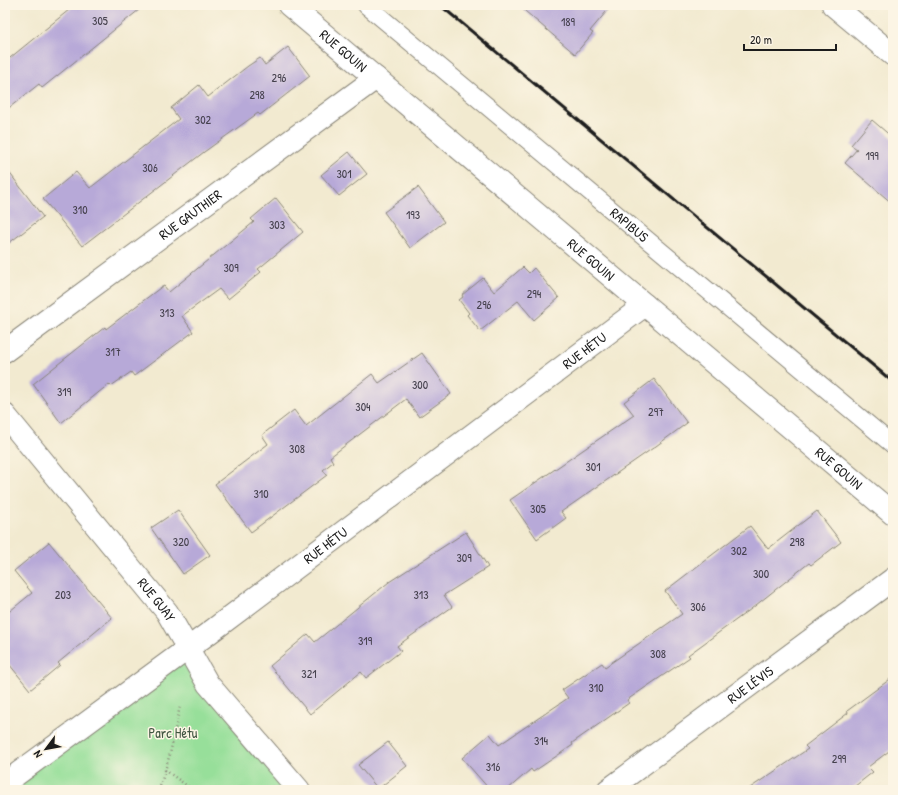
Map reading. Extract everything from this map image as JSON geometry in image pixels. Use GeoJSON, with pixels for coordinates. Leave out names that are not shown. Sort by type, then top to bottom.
{"type":"FeatureCollection","features":[{"type":"Feature","properties":{"kind":"street","name":"RUE GOUIN"},"geometry":{"type":"LineString","coordinates":[[289,5],[893,514]]}},
{"type":"Feature","properties":{"kind":"street"},"geometry":{"type":"LineString","coordinates":[[833,5],[893,55]]}},
{"type":"Feature","properties":{"kind":"street","name":"RUE GAUTHIER"},"geometry":{"type":"LineString","coordinates":[[5,351],[376,78]]}},
{"type":"Feature","properties":{"kind":"street","name":"RUE HÉTU"},"geometry":{"type":"LineString","coordinates":[[5,783],[188,649],[645,305]]}},
{"type":"Feature","properties":{"kind":"street","name":"RUE GUAY"},"geometry":{"type":"LineString","coordinates":[[5,415],[167,612],[208,684],[300,790]]}},
{"type":"Feature","properties":{"kind":"street","name":"RUE LÉVIS"},"geometry":{"type":"LineString","coordinates":[[608,790],[893,579]]}},
{"type":"Feature","properties":{"kind":"lane","name":"RAPIBUS"},"geometry":{"type":"LineString","coordinates":[[366,5],[893,445]]}},
{"type":"Feature","properties":{"kind":"path"},"geometry":{"type":"LineString","coordinates":[[160,790],[166,770],[180,706]]}},
{"type":"Feature","properties":{"kind":"path"},"geometry":{"type":"LineString","coordinates":[[166,770],[193,790]]}},
{"type":"Feature","properties":{"kind":"green space","name":"Parc Hétu"},"geometry":{"type":"Polygon","coordinates":[[[189,649],[299,790],[5,790],[189,649]]]}},
{"type":"Feature","properties":{"kind":"building"},"geometry":{"type":"Polygon","coordinates":[[[75,5],[145,5],[42,88],[39,84],[5,111],[5,62],[75,5]]]}},
{"type":"Feature","properties":{"kind":"building"},"geometry":{"type":"Polygon","coordinates":[[[518,5],[612,5],[590,31],[593,33],[575,54],[518,5]]]}},
{"type":"Feature","properties":{"kind":"building"},"geometry":{"type":"Polygon","coordinates":[[[288,47],[310,76],[260,115],[258,113],[204,152],[82,246],[43,199],[76,172],[90,188],[179,119],[171,108],[199,85],[208,97],[260,58],[265,65],[288,47]]]}},
{"type":"Feature","properties":{"kind":"building"},"geometry":{"type":"Polygon","coordinates":[[[872,120],[893,138],[893,204],[845,163],[857,149],[851,145],[872,120]]]}},
{"type":"Feature","properties":{"kind":"building"},"geometry":{"type":"Polygon","coordinates":[[[349,152],[367,174],[339,196],[321,175],[349,152]]]}},
{"type":"Feature","properties":{"kind":"building"},"geometry":{"type":"Polygon","coordinates":[[[5,167],[43,217],[5,246],[5,167]]]}},
{"type":"Feature","properties":{"kind":"building"},"geometry":{"type":"Polygon","coordinates":[[[418,187],[444,222],[410,248],[384,212],[418,187]]]}},
{"type":"Feature","properties":{"kind":"building"},"geometry":{"type":"Polygon","coordinates":[[[276,198],[303,232],[258,269],[261,272],[228,299],[219,289],[182,316],[193,332],[134,376],[131,372],[111,386],[109,384],[61,423],[33,384],[105,327],[106,329],[160,288],[164,286],[169,292],[254,222],[251,219],[276,198]]]}},
{"type":"Feature","properties":{"kind":"building"},"geometry":{"type":"Polygon","coordinates":[[[523,267],[529,273],[534,268],[559,298],[534,320],[518,301],[480,331],[467,315],[469,313],[459,300],[463,297],[462,295],[483,278],[494,292],[523,267]]]}},
{"type":"Feature","properties":{"kind":"building"},"geometry":{"type":"Polygon","coordinates":[[[422,353],[451,394],[419,417],[406,399],[330,457],[333,462],[323,470],[327,475],[251,532],[215,484],[268,444],[262,435],[294,410],[306,426],[372,374],[379,383],[422,353]]]}},
{"type":"Feature","properties":{"kind":"building"},"geometry":{"type":"Polygon","coordinates":[[[654,379],[687,423],[561,512],[566,518],[537,539],[510,500],[634,415],[624,402],[654,379]]]}},
{"type":"Feature","properties":{"kind":"building"},"geometry":{"type":"Polygon","coordinates":[[[178,510],[210,555],[183,574],[151,528],[178,510]]]}},
{"type":"Feature","properties":{"kind":"building"},"geometry":{"type":"Polygon","coordinates":[[[817,511],[841,542],[811,565],[809,563],[751,609],[688,655],[690,657],[627,700],[629,703],[572,743],[573,745],[533,772],[531,769],[507,790],[490,790],[462,758],[490,734],[499,745],[568,698],[562,690],[602,663],[605,667],[682,614],[665,591],[750,526],[768,549],[817,511]]]}},
{"type":"Feature","properties":{"kind":"building"},"geometry":{"type":"Polygon","coordinates":[[[466,532],[488,567],[444,595],[452,607],[397,646],[401,651],[366,678],[361,672],[310,714],[270,666],[308,634],[315,642],[389,582],[466,532]]]}},
{"type":"Feature","properties":{"kind":"building"},"geometry":{"type":"Polygon","coordinates":[[[49,542],[112,618],[58,663],[60,665],[30,690],[5,659],[5,615],[32,593],[14,571],[49,542]]]}},
{"type":"Feature","properties":{"kind":"building"},"geometry":{"type":"Polygon","coordinates":[[[893,677],[893,748],[868,767],[873,772],[850,790],[747,790],[808,749],[805,746],[848,713],[847,711],[893,677]]]}},
{"type":"Feature","properties":{"kind":"building"},"geometry":{"type":"Polygon","coordinates":[[[388,742],[407,766],[378,789],[358,765],[388,742]]]}},
{"type":"Feature","properties":{"kind":"railway"},"geometry":{"type":"LineString","coordinates":[[440,5],[893,382]]}}]}
